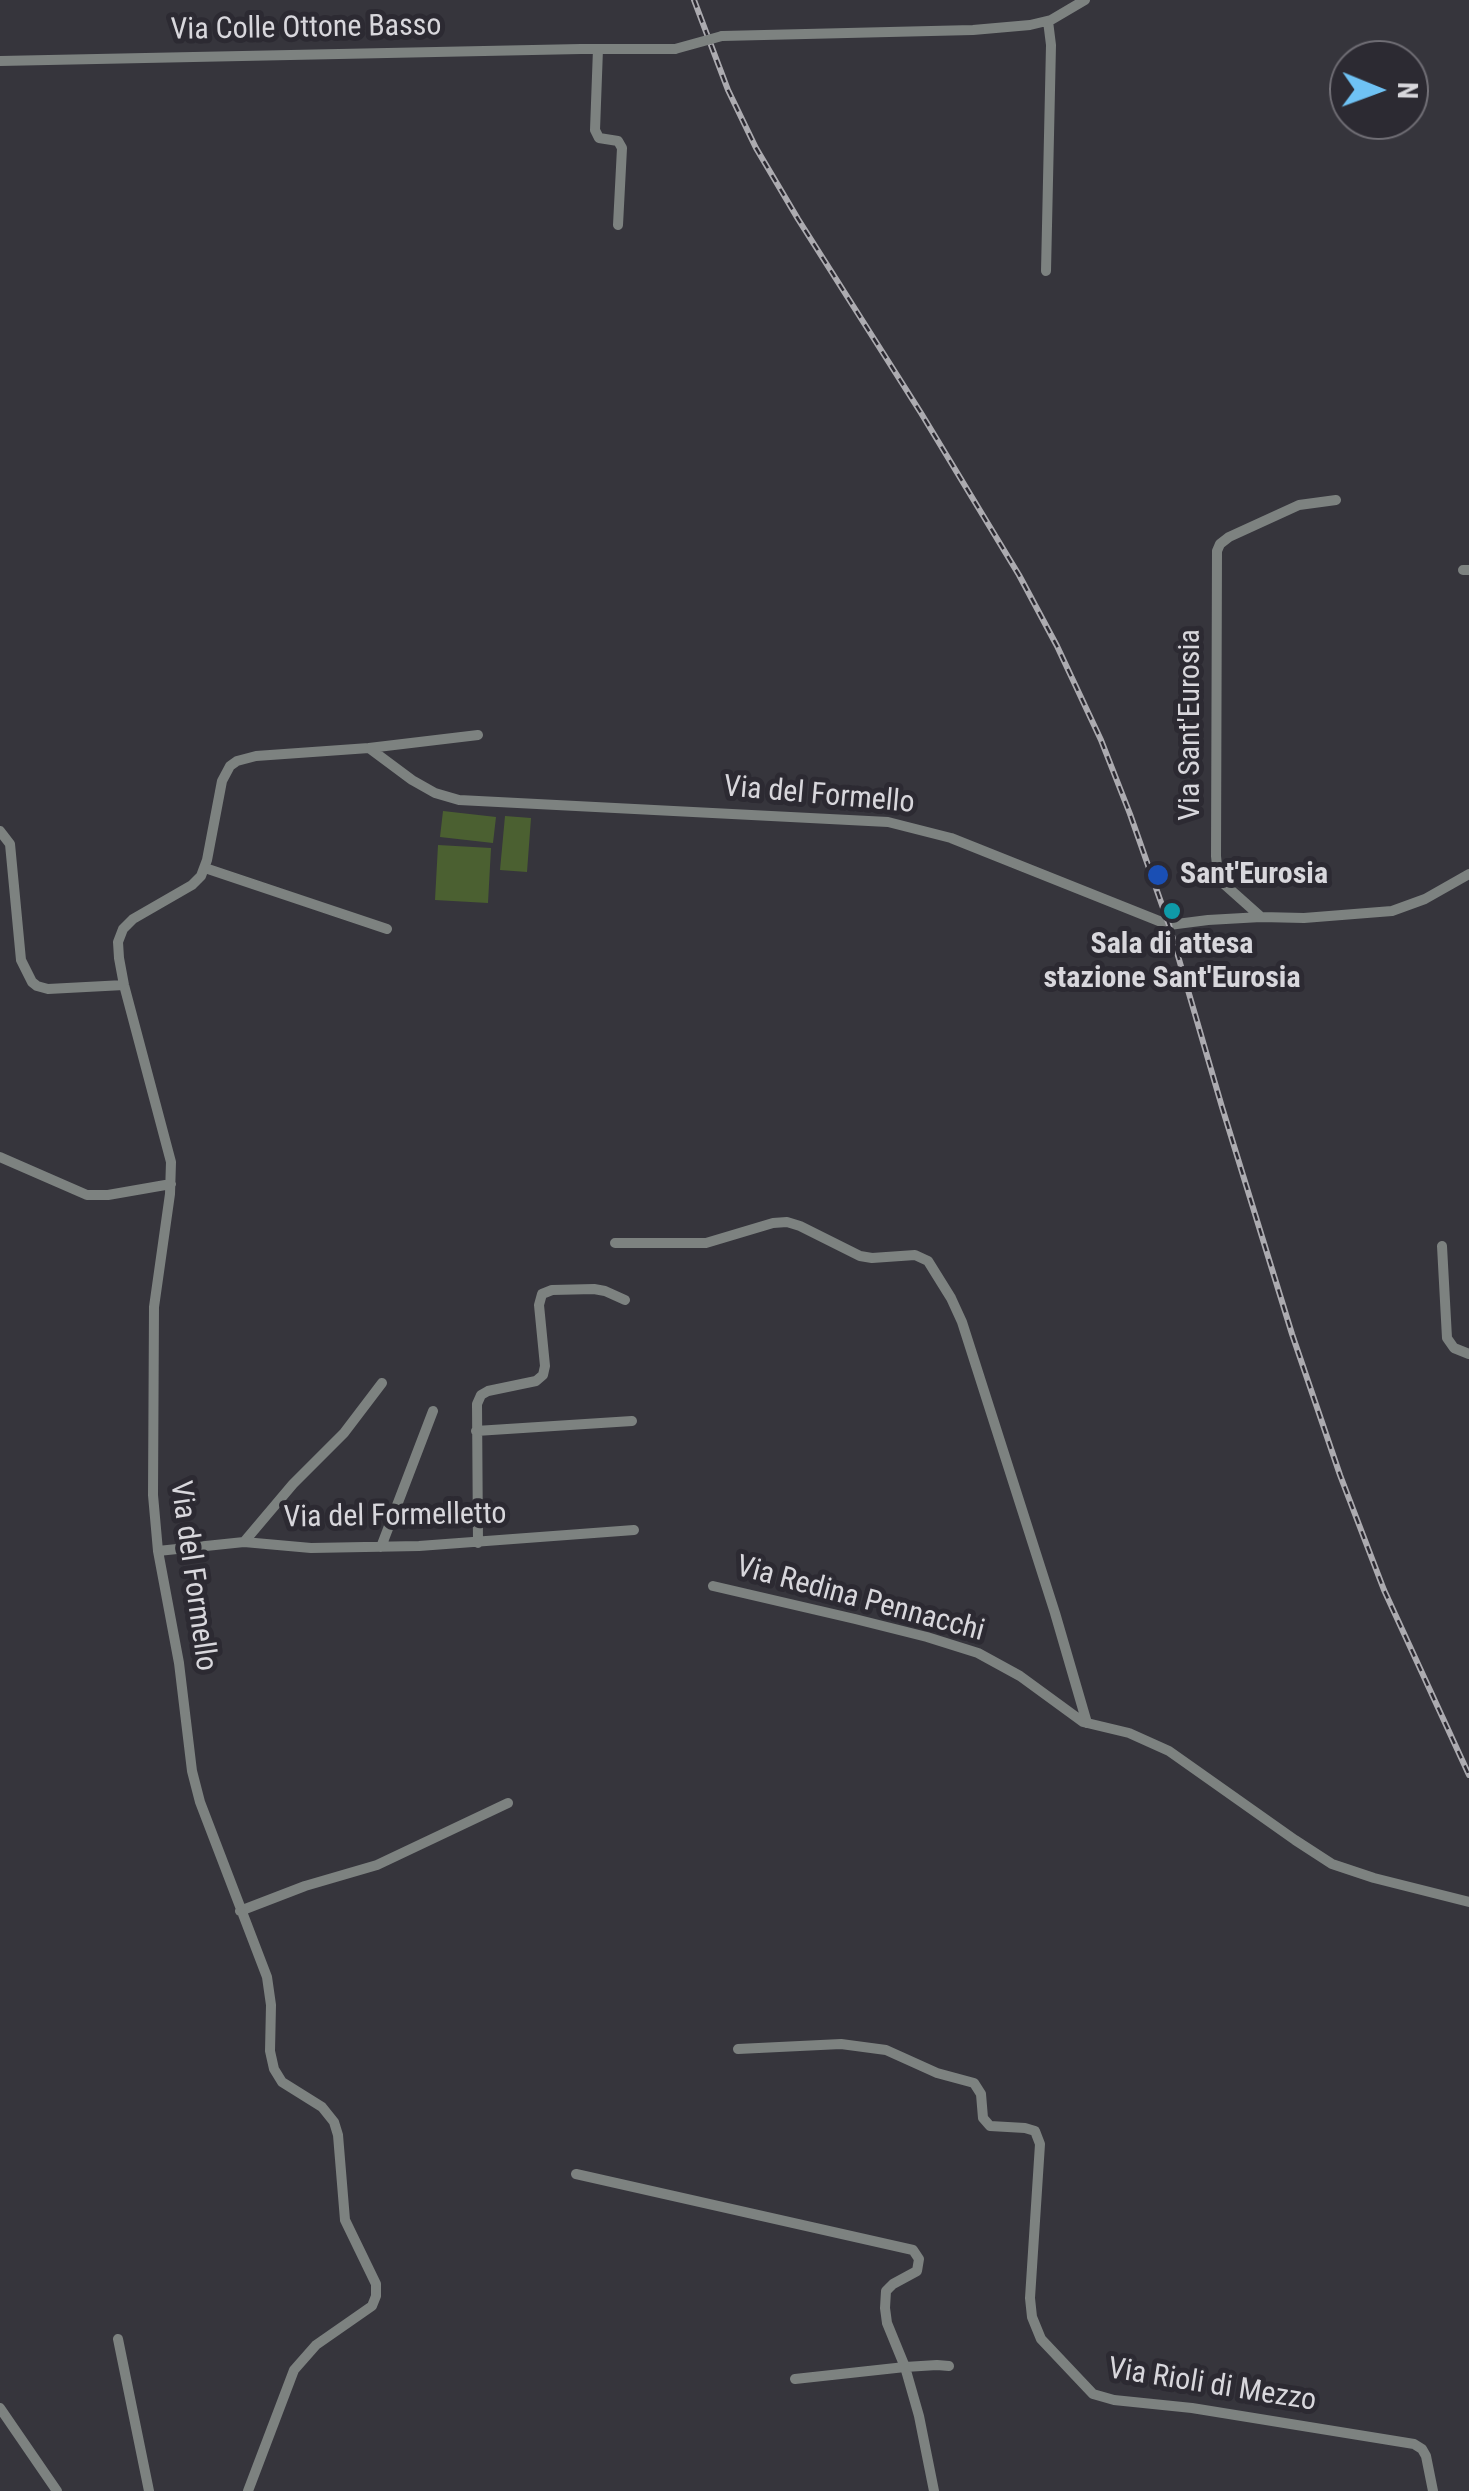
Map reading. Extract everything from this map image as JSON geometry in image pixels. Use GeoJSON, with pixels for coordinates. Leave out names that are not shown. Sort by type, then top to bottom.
{"type":"FeatureCollection","features":[{"type":"Feature","properties":{"kind":"street","name":"Via Colle Ottone Basso"},"geometry":{"type":"LineString","coordinates":[[0,60],[675,49],[722,36],[973,30],[1048,22],[1081,1]]}},
{"type":"Feature","properties":{"kind":"street"},"geometry":{"type":"LineString","coordinates":[[1046,271],[1051,45],[1048,22]]}},
{"type":"Feature","properties":{"kind":"street"},"geometry":{"type":"LineString","coordinates":[[598,48],[594,130],[600,138],[621,145],[618,225]]}},
{"type":"Feature","properties":{"kind":"street","name":"Via Sant'Eurosia"},"geometry":{"type":"LineString","coordinates":[[1261,917],[1224,884],[1216,865],[1216,554],[1226,538],[1298,505],[1336,500]]}},
{"type":"Feature","properties":{"kind":"street"},"geometry":{"type":"LineString","coordinates":[[387,929],[204,868],[225,773],[233,763],[256,756],[478,735]]}},
{"type":"Feature","properties":{"kind":"street","name":"Via del Formello"},"geometry":{"type":"LineString","coordinates":[[368,748],[412,780],[454,799],[888,822],[951,838],[1166,925],[1261,917]]}},
{"type":"Feature","properties":{"kind":"street"},"geometry":{"type":"LineString","coordinates":[[0,831],[10,844],[21,960],[32,982],[48,989],[124,985]]}},
{"type":"Feature","properties":{"kind":"street","name":"Via del Formello"},"geometry":{"type":"LineString","coordinates":[[204,868],[192,885],[133,919],[123,929],[118,948],[124,985],[168,1146],[171,1184],[154,1320],[152,1488],[158,1551],[179,1662],[192,1771],[268,1982],[272,2066],[282,2082],[325,2110],[334,2122],[345,2220],[377,2288],[372,2306],[316,2345],[298,2364],[248,2491]]}},
{"type":"Feature","properties":{"kind":"street"},"geometry":{"type":"LineString","coordinates":[[1261,917],[1314,918],[1386,912],[1424,899],[1469,874]]}},
{"type":"Feature","properties":{"kind":"street"},"geometry":{"type":"LineString","coordinates":[[0,1157],[87,1195],[171,1184]]}},
{"type":"Feature","properties":{"kind":"street"},"geometry":{"type":"LineString","coordinates":[[615,1243],[706,1242],[786,1222],[856,1255],[917,1256],[930,1262],[962,1322],[1087,1724]]}},
{"type":"Feature","properties":{"kind":"street"},"geometry":{"type":"LineString","coordinates":[[1442,1246],[1447,1338],[1454,1348],[1469,1354]]}},
{"type":"Feature","properties":{"kind":"street"},"geometry":{"type":"LineString","coordinates":[[478,1542],[476,1404],[483,1394],[536,1381],[544,1373],[540,1296],[544,1292],[598,1290],[625,1300]]}},
{"type":"Feature","properties":{"kind":"street"},"geometry":{"type":"LineString","coordinates":[[244,1542],[292,1484],[344,1433],[382,1383]]}},
{"type":"Feature","properties":{"kind":"street"},"geometry":{"type":"LineString","coordinates":[[380,1547],[433,1411]]}},
{"type":"Feature","properties":{"kind":"street"},"geometry":{"type":"LineString","coordinates":[[476,1431],[632,1421]]}},
{"type":"Feature","properties":{"kind":"street","name":"Via del Formelletto"},"geometry":{"type":"LineString","coordinates":[[158,1551],[244,1542],[302,1548],[380,1547],[634,1530]]}},
{"type":"Feature","properties":{"kind":"street","name":"Via Redina Pennacchi"},"geometry":{"type":"LineString","coordinates":[[712,1586],[966,1649],[1020,1676],[1087,1724],[1129,1734],[1169,1751],[1338,1866],[1469,1902]]}},
{"type":"Feature","properties":{"kind":"street"},"geometry":{"type":"LineString","coordinates":[[240,1911],[292,1890],[377,1865],[508,1803]]}},
{"type":"Feature","properties":{"kind":"street","name":"Via Rioli di Mezzo"},"geometry":{"type":"LineString","coordinates":[[738,2049],[841,2044],[886,2050],[937,2073],[974,2083],[980,2091],[981,2112],[988,2124],[1035,2132],[1040,2144],[1032,2317],[1041,2339],[1093,2394],[1108,2400],[1184,2407],[1414,2444],[1426,2456],[1433,2491]]}},
{"type":"Feature","properties":{"kind":"street"},"geometry":{"type":"LineString","coordinates":[[576,2174],[913,2250],[920,2262],[916,2271],[890,2286],[884,2298],[886,2316],[919,2416],[934,2491]]}},
{"type":"Feature","properties":{"kind":"street"},"geometry":{"type":"LineString","coordinates":[[118,2339],[150,2491]]}},
{"type":"Feature","properties":{"kind":"street"},"geometry":{"type":"LineString","coordinates":[[795,2379],[950,2366]]}},
{"type":"Feature","properties":{"kind":"street"},"geometry":{"type":"LineString","coordinates":[[0,2408],[57,2491]]}},
{"type":"Feature","properties":{"kind":"green space"},"geometry":{"type":"Polygon","coordinates":[[[443,811],[496,817],[493,843],[440,837],[443,811]]]}},
{"type":"Feature","properties":{"kind":"green space"},"geometry":{"type":"Polygon","coordinates":[[[505,816],[531,818],[527,872],[500,870],[505,816]]]}},
{"type":"Feature","properties":{"kind":"green space"},"geometry":{"type":"Polygon","coordinates":[[[438,845],[491,848],[488,903],[435,900],[438,845]]]}},
{"type":"Feature","properties":{"kind":"railway"},"geometry":{"type":"LineString","coordinates":[[694,0],[728,90],[756,148],[1019,575],[1101,740],[1169,925],[1292,1334],[1340,1475],[1384,1590],[1469,1775]]}},
{"type":"Feature","properties":{"kind":"place","name":"Sant'Eurosia"},"geometry":{"type":"Point","coordinates":[1158,875]}},
{"type":"Feature","properties":{"kind":"place","name":"Sala di attesa stazione Sant'Eurosia"},"geometry":{"type":"Point","coordinates":[1172,911]}}]}
